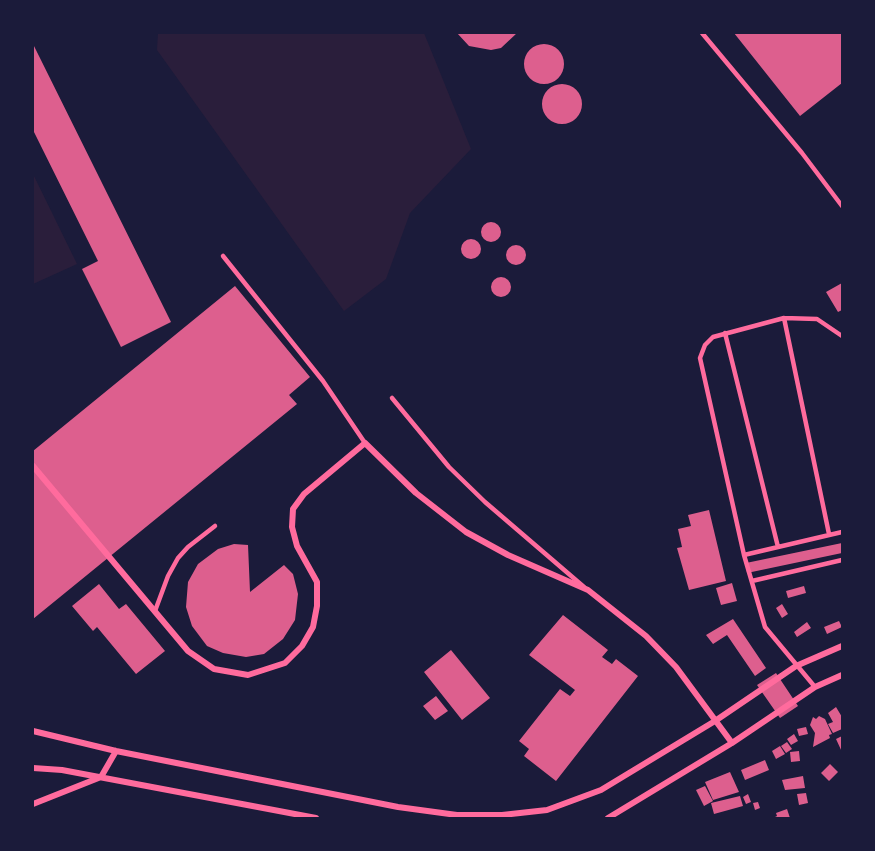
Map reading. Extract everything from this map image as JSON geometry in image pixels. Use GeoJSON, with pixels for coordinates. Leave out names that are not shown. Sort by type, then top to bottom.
{"type":"FeatureCollection","features":[{"type":"Feature","properties":{"kind":"street"},"geometry":{"type":"LineString","coordinates":[[33,466],[188,651],[214,669],[248,675],[285,663],[302,646],[313,627],[317,606],[317,582],[297,546],[292,527],[293,509],[304,494],[365,443],[416,493],[466,532],[508,555],[588,590],[646,636],[676,667],[732,743]]}},
{"type":"Feature","properties":{"kind":"street"},"geometry":{"type":"LineString","coordinates":[[33,731],[116,751],[398,807],[457,816],[502,815],[547,810],[601,790],[715,721],[796,666],[842,645]]}},
{"type":"Feature","properties":{"kind":"street"},"geometry":{"type":"LineString","coordinates":[[608,818],[732,743],[815,687],[842,675]]}},
{"type":"Feature","properties":{"kind":"street"},"geometry":{"type":"LineString","coordinates":[[33,804],[101,777],[116,751]]}},
{"type":"Feature","properties":{"kind":"street"},"geometry":{"type":"LineString","coordinates":[[33,768],[101,777],[316,818]]}},
{"type":"Feature","properties":{"kind":"lane"},"geometry":{"type":"LineString","coordinates":[[702,33],[802,153],[842,206]]}},
{"type":"Feature","properties":{"kind":"lane"},"geometry":{"type":"LineString","coordinates":[[223,256],[323,381],[365,443]]}},
{"type":"Feature","properties":{"kind":"lane"},"geometry":{"type":"LineString","coordinates":[[784,318],[829,534]]}},
{"type":"Feature","properties":{"kind":"lane"},"geometry":{"type":"LineString","coordinates":[[815,687],[765,627],[744,555],[700,362],[701,352],[709,340],[725,333],[784,318],[817,320],[842,336]]}},
{"type":"Feature","properties":{"kind":"lane"},"geometry":{"type":"LineString","coordinates":[[725,333],[778,547]]}},
{"type":"Feature","properties":{"kind":"lane"},"geometry":{"type":"LineString","coordinates":[[392,398],[463,481],[588,590]]}},
{"type":"Feature","properties":{"kind":"lane"},"geometry":{"type":"LineString","coordinates":[[155,610],[168,576],[178,558],[215,526]]}},
{"type":"Feature","properties":{"kind":"lane"},"geometry":{"type":"LineString","coordinates":[[744,555],[842,532]]}},
{"type":"Feature","properties":{"kind":"lane"},"geometry":{"type":"LineString","coordinates":[[752,581],[842,560]]}},
{"type":"Feature","properties":{"kind":"shaded area"},"geometry":{"type":"Polygon","coordinates":[[[158,33],[424,33],[471,149],[410,213],[386,279],[344,311],[157,50],[158,33]]]}},
{"type":"Feature","properties":{"kind":"shaded area"},"geometry":{"type":"Polygon","coordinates":[[[33,174],[77,264],[33,284],[33,174]]]}},
{"type":"Feature","properties":{"kind":"building"},"geometry":{"type":"Polygon","coordinates":[[[457,33],[517,33],[501,48],[491,50],[469,46],[457,33]]]}},
{"type":"Feature","properties":{"kind":"building"},"geometry":{"type":"Polygon","coordinates":[[[734,33],[842,33],[842,83],[800,116],[734,33]]]}},
{"type":"Feature","properties":{"kind":"building"},"geometry":{"type":"Polygon","coordinates":[[[33,44],[171,322],[121,347],[82,269],[98,261],[33,130],[33,44]]]}},
{"type":"Feature","properties":{"kind":"building"},"geometry":{"type":"Polygon","coordinates":[[[544,44],[552,45],[558,50],[563,56],[563,72],[558,78],[552,83],[544,84],[536,83],[530,78],[525,72],[524,64],[525,56],[530,50],[536,45],[544,44]]]}},
{"type":"Feature","properties":{"kind":"building"},"geometry":{"type":"Polygon","coordinates":[[[562,84],[570,85],[576,90],[581,96],[581,112],[576,118],[570,123],[562,124],[554,123],[548,118],[543,112],[542,104],[543,96],[548,90],[554,85],[562,84]]]}},
{"type":"Feature","properties":{"kind":"building"},"geometry":{"type":"Polygon","coordinates":[[[491,222],[498,225],[501,232],[498,239],[491,242],[484,239],[481,232],[484,225],[491,222]]]}},
{"type":"Feature","properties":{"kind":"building"},"geometry":{"type":"Polygon","coordinates":[[[471,239],[478,242],[481,249],[478,256],[471,259],[464,256],[461,249],[464,242],[471,239]]]}},
{"type":"Feature","properties":{"kind":"building"},"geometry":{"type":"Polygon","coordinates":[[[516,245],[523,248],[526,255],[523,262],[516,265],[509,262],[506,255],[509,248],[516,245]]]}},
{"type":"Feature","properties":{"kind":"building"},"geometry":{"type":"Polygon","coordinates":[[[501,277],[508,280],[511,287],[508,294],[501,297],[494,294],[491,287],[494,280],[501,277]]]}},
{"type":"Feature","properties":{"kind":"building"},"geometry":{"type":"Polygon","coordinates":[[[842,283],[842,310],[838,312],[826,292],[842,283]]]}},
{"type":"Feature","properties":{"kind":"building"},"geometry":{"type":"Polygon","coordinates":[[[235,286],[310,377],[289,395],[297,404],[33,619],[33,451],[235,286]]]}},
{"type":"Feature","properties":{"kind":"building"},"geometry":{"type":"Polygon","coordinates":[[[709,510],[726,581],[689,590],[677,548],[682,547],[678,529],[691,526],[688,515],[709,510]]]}},
{"type":"Feature","properties":{"kind":"building"},"geometry":{"type":"Polygon","coordinates":[[[842,543],[842,553],[747,573],[746,563],[842,543]]]}},
{"type":"Feature","properties":{"kind":"building"},"geometry":{"type":"Polygon","coordinates":[[[234,544],[248,545],[250,592],[284,565],[293,574],[298,594],[295,620],[283,639],[264,654],[246,657],[223,653],[207,646],[192,626],[186,607],[188,582],[198,564],[218,549],[234,544]]]}},
{"type":"Feature","properties":{"kind":"building"},"geometry":{"type":"Polygon","coordinates":[[[732,583],[737,601],[721,605],[716,588],[732,583]]]}},
{"type":"Feature","properties":{"kind":"building"},"geometry":{"type":"Polygon","coordinates":[[[99,584],[119,609],[126,604],[165,651],[136,674],[97,627],[93,631],[72,606],[99,584]]]}},
{"type":"Feature","properties":{"kind":"building"},"geometry":{"type":"Polygon","coordinates":[[[804,586],[806,593],[788,598],[786,591],[804,586]]]}},
{"type":"Feature","properties":{"kind":"building"},"geometry":{"type":"Polygon","coordinates":[[[782,604],[788,614],[782,618],[776,608],[782,604]]]}},
{"type":"Feature","properties":{"kind":"building"},"geometry":{"type":"Polygon","coordinates":[[[563,615],[608,650],[602,657],[612,664],[616,659],[638,676],[556,781],[524,756],[529,749],[519,741],[560,689],[570,696],[575,690],[529,655],[563,615]]]}},
{"type":"Feature","properties":{"kind":"building"},"geometry":{"type":"Polygon","coordinates":[[[733,619],[766,668],[755,676],[727,635],[713,644],[706,635],[733,619]]]}},
{"type":"Feature","properties":{"kind":"building"},"geometry":{"type":"Polygon","coordinates":[[[839,621],[842,627],[827,634],[824,627],[839,621]]]}},
{"type":"Feature","properties":{"kind":"building"},"geometry":{"type":"Polygon","coordinates":[[[807,622],[811,628],[797,637],[794,632],[807,622]]]}},
{"type":"Feature","properties":{"kind":"building"},"geometry":{"type":"Polygon","coordinates":[[[451,650],[490,698],[462,720],[424,672],[451,650]]]}},
{"type":"Feature","properties":{"kind":"building"},"geometry":{"type":"Polygon","coordinates":[[[776,673],[798,706],[780,718],[757,685],[776,673]]]}},
{"type":"Feature","properties":{"kind":"building"},"geometry":{"type":"Polygon","coordinates":[[[436,696],[448,711],[435,720],[423,706],[436,696]]]}},
{"type":"Feature","properties":{"kind":"building"},"geometry":{"type":"Polygon","coordinates":[[[836,707],[842,717],[842,729],[833,733],[828,724],[833,722],[828,713],[836,707]]]}},
{"type":"Feature","properties":{"kind":"building"},"geometry":{"type":"Polygon","coordinates":[[[819,716],[825,719],[832,734],[829,735],[830,738],[813,747],[815,733],[810,725],[813,717],[816,719],[819,716]]]}},
{"type":"Feature","properties":{"kind":"building"},"geometry":{"type":"Polygon","coordinates":[[[806,727],[808,734],[799,736],[797,729],[806,727]]]}},
{"type":"Feature","properties":{"kind":"building"},"geometry":{"type":"Polygon","coordinates":[[[794,734],[798,741],[791,745],[787,739],[794,734]]]}},
{"type":"Feature","properties":{"kind":"building"},"geometry":{"type":"Polygon","coordinates":[[[842,736],[842,752],[836,739],[842,736]]]}},
{"type":"Feature","properties":{"kind":"building"},"geometry":{"type":"Polygon","coordinates":[[[787,742],[792,749],[786,753],[781,746],[787,742]]]}},
{"type":"Feature","properties":{"kind":"building"},"geometry":{"type":"Polygon","coordinates":[[[780,746],[785,754],[776,759],[772,751],[780,746]]]}},
{"type":"Feature","properties":{"kind":"building"},"geometry":{"type":"Polygon","coordinates":[[[799,751],[800,761],[791,762],[790,752],[799,751]]]}},
{"type":"Feature","properties":{"kind":"building"},"geometry":{"type":"Polygon","coordinates":[[[765,760],[769,770],[745,780],[741,770],[765,760]]]}},
{"type":"Feature","properties":{"kind":"building"},"geometry":{"type":"Polygon","coordinates":[[[830,764],[838,772],[829,781],[821,773],[830,764]]]}},
{"type":"Feature","properties":{"kind":"building"},"geometry":{"type":"Polygon","coordinates":[[[730,772],[739,792],[713,800],[705,782],[730,772]]]}},
{"type":"Feature","properties":{"kind":"building"},"geometry":{"type":"Polygon","coordinates":[[[803,776],[805,788],[785,790],[782,780],[803,776]]]}},
{"type":"Feature","properties":{"kind":"building"},"geometry":{"type":"Polygon","coordinates":[[[705,786],[713,801],[704,806],[696,790],[705,786]]]}},
{"type":"Feature","properties":{"kind":"building"},"geometry":{"type":"Polygon","coordinates":[[[806,793],[808,803],[799,805],[797,794],[806,793]]]}},
{"type":"Feature","properties":{"kind":"building"},"geometry":{"type":"Polygon","coordinates":[[[748,794],[751,802],[746,804],[743,797],[748,794]]]}},
{"type":"Feature","properties":{"kind":"building"},"geometry":{"type":"Polygon","coordinates":[[[740,796],[743,806],[714,814],[711,803],[740,796]]]}},
{"type":"Feature","properties":{"kind":"building"},"geometry":{"type":"Polygon","coordinates":[[[758,802],[760,808],[755,810],[753,803],[758,802]]]}},
{"type":"Feature","properties":{"kind":"building"},"geometry":{"type":"Polygon","coordinates":[[[787,809],[790,818],[773,818],[777,816],[776,813],[787,809]]]}}]}
